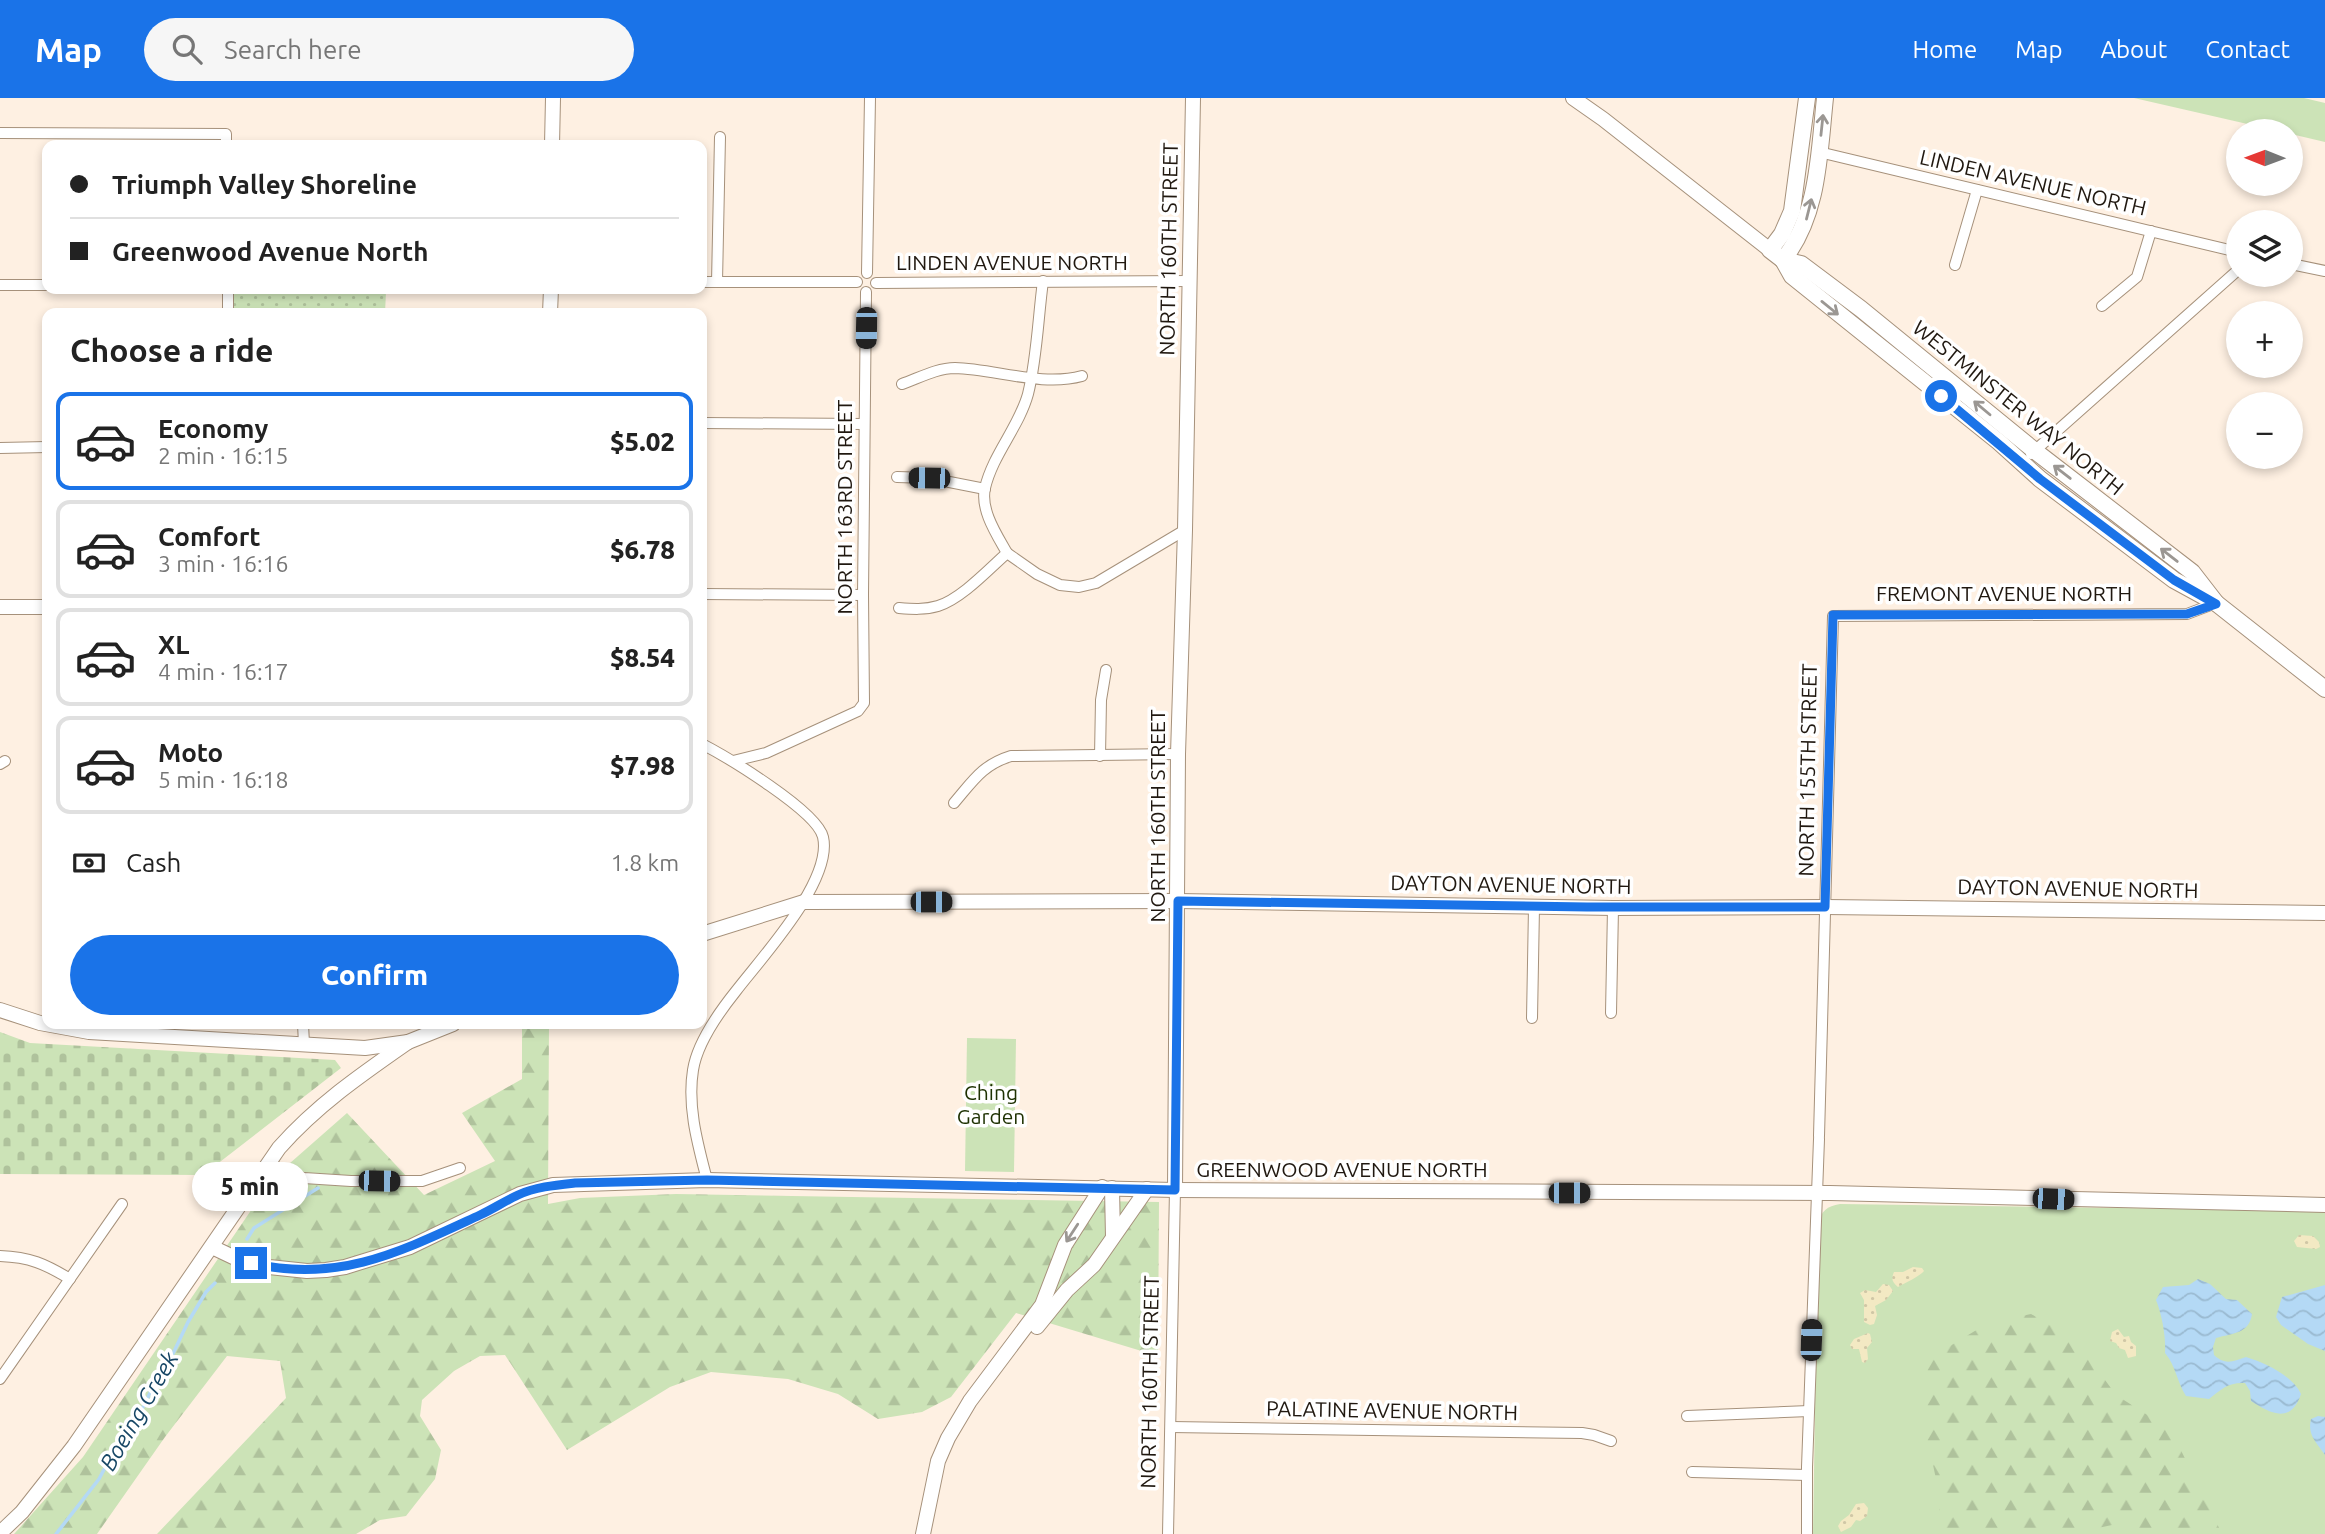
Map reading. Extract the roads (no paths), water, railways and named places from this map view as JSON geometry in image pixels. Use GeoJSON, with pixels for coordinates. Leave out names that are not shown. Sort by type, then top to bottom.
{"type":"FeatureCollection","features":[{"type":"Feature","properties":{"kind":"main road"},"geometry":{"type":"LineString","coordinates":[[1776,255],[1792,211],[1807,98]]}},
{"type":"Feature","properties":{"kind":"main road"},"geometry":{"type":"LineString","coordinates":[[1776,255],[1795,245],[1810,206],[1825,98]]}},
{"type":"Feature","properties":{"kind":"main road","name":"WESTMINSTER WAY NORTH"},"geometry":{"type":"LineString","coordinates":[[1776,255],[1801,264],[1861,309],[2035,451],[2192,572],[2216,604]]}},
{"type":"Feature","properties":{"kind":"main road","name":"WESTMINSTER WAY NORTH"},"geometry":{"type":"LineString","coordinates":[[1776,255],[1792,276],[2022,463],[2174,580],[2216,604],[2325,689]]}},
{"type":"Feature","properties":{"kind":"street"},"geometry":{"type":"LineString","coordinates":[[552,140],[553,98]]}},
{"type":"Feature","properties":{"kind":"street"},"geometry":{"type":"LineString","coordinates":[[867,273],[870,98]]}},
{"type":"Feature","properties":{"kind":"street","name":"NORTH 160TH STREET"},"geometry":{"type":"LineString","coordinates":[[1168,1534],[1175,1190],[1178,754],[1193,98]]}},
{"type":"Feature","properties":{"kind":"street","name":"WESTMINSTER WAY NORTH"},"geometry":{"type":"LineString","coordinates":[[1573,98],[1776,255]]}},
{"type":"Feature","properties":{"kind":"street"},"geometry":{"type":"LineString","coordinates":[[0,133],[226,140]]}},
{"type":"Feature","properties":{"kind":"street"},"geometry":{"type":"LineString","coordinates":[[717,282],[720,137]]}},
{"type":"Feature","properties":{"kind":"street","name":"LINDEN AVENUE NORTH"},"geometry":{"type":"LineString","coordinates":[[1819,152],[2226,249]]}},
{"type":"Feature","properties":{"kind":"street"},"geometry":{"type":"LineString","coordinates":[[1955,265],[1977,190]]}},
{"type":"Feature","properties":{"kind":"street"},"geometry":{"type":"LineString","coordinates":[[2102,306],[2137,277],[2151,232]]}},
{"type":"Feature","properties":{"kind":"street"},"geometry":{"type":"LineString","coordinates":[[2303,266],[2325,271]]}},
{"type":"Feature","properties":{"kind":"street"},"geometry":{"type":"LineString","coordinates":[[867,273],[873,276],[876,283],[873,289],[866,292],[860,289],[857,282],[860,275],[867,273]]}},
{"type":"Feature","properties":{"kind":"street"},"geometry":{"type":"LineString","coordinates":[[1043,281],[1032,376],[1019,419],[1001,450],[985,489],[986,508],[992,528],[1007,554],[1037,575],[1060,584],[1079,587],[1096,583],[1185,530]]}},
{"type":"Feature","properties":{"kind":"street","name":"LINDEN AVENUE NORTH"},"geometry":{"type":"LineString","coordinates":[[876,283],[1189,281]]}},
{"type":"Feature","properties":{"kind":"street"},"geometry":{"type":"LineString","coordinates":[[2022,463],[2226,281]]}},
{"type":"Feature","properties":{"kind":"street"},"geometry":{"type":"LineString","coordinates":[[707,282],[857,282]]}},
{"type":"Feature","properties":{"kind":"street"},"geometry":{"type":"LineString","coordinates":[[0,285],[42,285]]}},
{"type":"Feature","properties":{"kind":"street","name":"NORTH 163RD STREET"},"geometry":{"type":"LineString","coordinates":[[733,761],[766,753],[858,711],[864,703],[866,292]]}},
{"type":"Feature","properties":{"kind":"street"},"geometry":{"type":"LineString","coordinates":[[902,384],[940,370],[954,368],[1014,377],[1068,380],[1082,376]]}},
{"type":"Feature","properties":{"kind":"street"},"geometry":{"type":"LineString","coordinates":[[707,423],[864,424]]}},
{"type":"Feature","properties":{"kind":"street"},"geometry":{"type":"LineString","coordinates":[[0,448],[42,447]]}},
{"type":"Feature","properties":{"kind":"street"},"geometry":{"type":"LineString","coordinates":[[897,477],[929,478],[985,489]]}},
{"type":"Feature","properties":{"kind":"street"},"geometry":{"type":"LineString","coordinates":[[900,608],[927,609],[940,606],[954,598],[1007,554]]}},
{"type":"Feature","properties":{"kind":"street"},"geometry":{"type":"LineString","coordinates":[[707,593],[863,595]]}},
{"type":"Feature","properties":{"kind":"street","name":"FREMONT AVENUE NORTH"},"geometry":{"type":"LineString","coordinates":[[1833,615],[2187,614],[2216,604]]}},
{"type":"Feature","properties":{"kind":"street"},"geometry":{"type":"LineString","coordinates":[[0,607],[42,607]]}},
{"type":"Feature","properties":{"kind":"street","name":"NORTH 155TH STREET"},"geometry":{"type":"LineString","coordinates":[[1807,1534],[1833,615]]}},
{"type":"Feature","properties":{"kind":"street"},"geometry":{"type":"LineString","coordinates":[[1100,756],[1101,700],[1106,670]]}},
{"type":"Feature","properties":{"kind":"street"},"geometry":{"type":"LineString","coordinates":[[707,747],[733,761],[814,821],[822,836],[823,851],[820,867],[804,902],[721,1010],[693,1069],[694,1129],[707,1180]]}},
{"type":"Feature","properties":{"kind":"street"},"geometry":{"type":"LineString","coordinates":[[954,803],[982,771],[994,761],[1010,756],[1178,754]]}},
{"type":"Feature","properties":{"kind":"street","name":"DAYTON AVENUE NORTH"},"geometry":{"type":"LineString","coordinates":[[707,932],[804,902],[1178,901],[1613,908],[1825,907],[2325,913]]}},
{"type":"Feature","properties":{"kind":"street"},"geometry":{"type":"LineString","coordinates":[[1532,1018],[1534,907]]}},
{"type":"Feature","properties":{"kind":"street"},"geometry":{"type":"LineString","coordinates":[[1611,1013],[1613,908]]}},
{"type":"Feature","properties":{"kind":"street"},"geometry":{"type":"LineString","coordinates":[[0,1010],[42,1023]]}},
{"type":"Feature","properties":{"kind":"street"},"geometry":{"type":"LineString","coordinates":[[73,1029],[89,1032],[138,1029],[360,1048],[408,1042]]}},
{"type":"Feature","properties":{"kind":"street"},"geometry":{"type":"LineString","coordinates":[[303,1029],[304,1044]]}},
{"type":"Feature","properties":{"kind":"street"},"geometry":{"type":"LineString","coordinates":[[0,1533],[22,1513],[74,1446],[270,1162],[297,1128],[365,1071],[430,1029]]}},
{"type":"Feature","properties":{"kind":"street"},"geometry":{"type":"LineString","coordinates":[[360,1048],[367,1058],[365,1071]]}},
{"type":"Feature","properties":{"kind":"street"},"geometry":{"type":"LineString","coordinates":[[270,1162],[286,1174],[351,1181],[422,1181],[460,1168]]}},
{"type":"Feature","properties":{"kind":"street","name":"GREENWOOD AVENUE NORTH"},"geometry":{"type":"LineString","coordinates":[[212,1247],[233,1257],[269,1267],[326,1270],[345,1267],[410,1247],[520,1194],[553,1185],[707,1180],[1175,1190],[1817,1193],[2325,1205]]}},
{"type":"Feature","properties":{"kind":"street"},"geometry":{"type":"LineString","coordinates":[[1107,1188],[1113,1237]]}},
{"type":"Feature","properties":{"kind":"street"},"geometry":{"type":"LineString","coordinates":[[923,1534],[938,1461],[957,1420],[1042,1305],[1065,1245],[1107,1188]]}},
{"type":"Feature","properties":{"kind":"street"},"geometry":{"type":"LineString","coordinates":[[970,1401],[1000,1373],[1067,1290],[1094,1265],[1147,1189]]}},
{"type":"Feature","properties":{"kind":"street"},"geometry":{"type":"LineString","coordinates":[[0,1379],[122,1204]]}},
{"type":"Feature","properties":{"kind":"street"},"geometry":{"type":"LineString","coordinates":[[0,1256],[22,1256],[45,1264],[70,1279]]}},
{"type":"Feature","properties":{"kind":"street"},"geometry":{"type":"LineString","coordinates":[[1687,1416],[1809,1411]]}},
{"type":"Feature","properties":{"kind":"street","name":"PALATINE AVENUE NORTH"},"geometry":{"type":"LineString","coordinates":[[1171,1427],[1582,1433],[1594,1434],[1611,1441]]}},
{"type":"Feature","properties":{"kind":"street"},"geometry":{"type":"LineString","coordinates":[[1692,1472],[1807,1475]]}},
{"type":"Feature","properties":{"kind":"water"},"geometry":{"type":"Polygon","coordinates":[[[2198,1279],[2210,1284],[2226,1299],[2237,1300],[2252,1314],[2244,1329],[2216,1338],[2214,1355],[2229,1362],[2246,1357],[2285,1376],[2301,1394],[2292,1410],[2280,1414],[2258,1406],[2251,1401],[2250,1391],[2245,1383],[2221,1389],[2209,1399],[2186,1396],[2165,1353],[2163,1326],[2156,1300],[2163,1287],[2189,1285],[2198,1279]]]}},
{"type":"Feature","properties":{"kind":"water"},"geometry":{"type":"Polygon","coordinates":[[[2325,1285],[2325,1351],[2308,1344],[2281,1325],[2276,1317],[2282,1297],[2325,1285]]]}},
{"type":"Feature","properties":{"kind":"water"},"geometry":{"type":"Polygon","coordinates":[[[2325,1417],[2325,1455],[2310,1430],[2311,1419],[2325,1417]]]}},
{"type":"Feature","properties":{"kind":"waterway","name":"Boeing Creek"},"geometry":{"type":"LineString","coordinates":[[247,1239],[254,1228],[318,1188]]}},
{"type":"Feature","properties":{"kind":"waterway","name":"Boeing Creek"},"geometry":{"type":"LineString","coordinates":[[56,1534],[99,1479],[117,1445],[139,1415],[153,1380],[169,1362],[188,1322],[206,1292],[215,1283]]}},
{"type":"Feature","properties":{"kind":"park label","name":"Ching Garden"},"geometry":{"type":"Point","coordinates":[991,1105]}}]}
